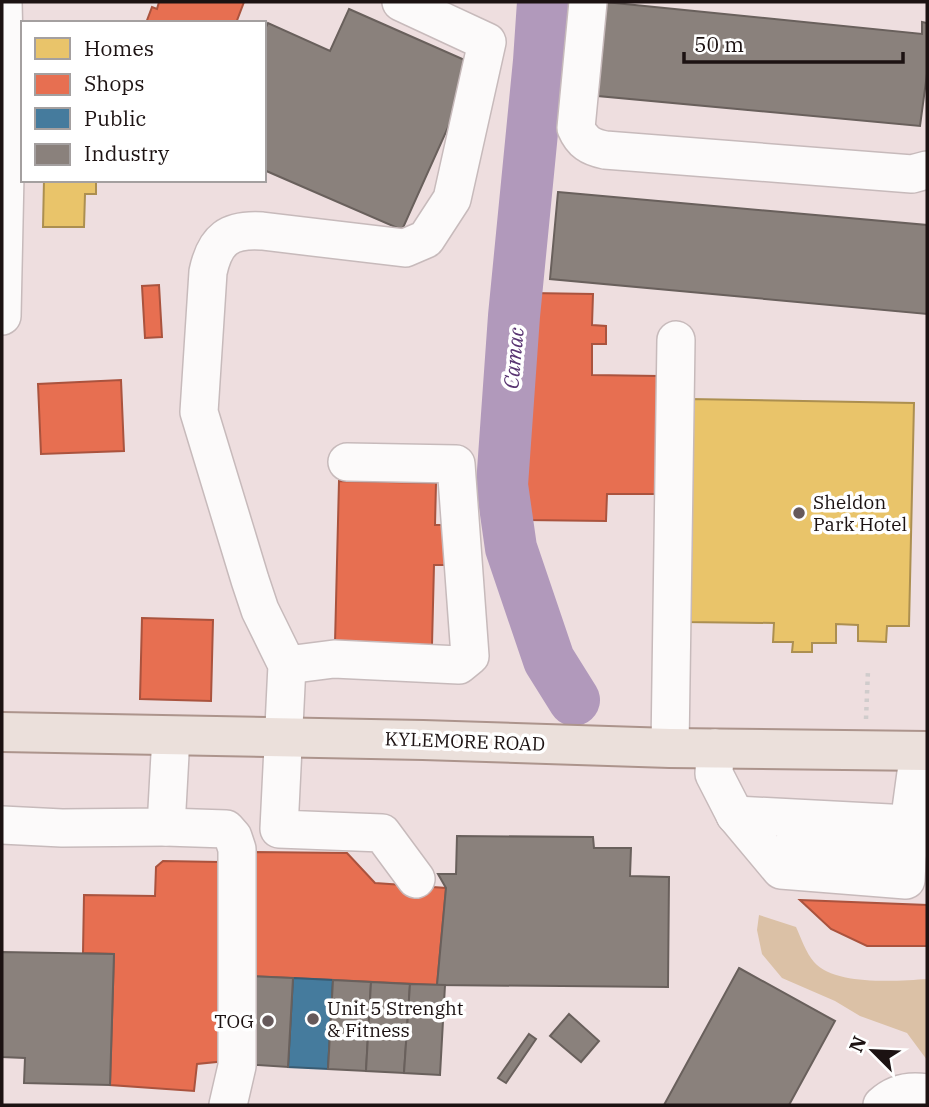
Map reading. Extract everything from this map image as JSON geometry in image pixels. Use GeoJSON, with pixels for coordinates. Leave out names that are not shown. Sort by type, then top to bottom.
{"type":"FeatureCollection","features":[{"type":"Feature","properties":{"kind":"main road","name":"KYLEMORE ROAD"},"geometry":{"type":"LineString","coordinates":[[2,732],[670,748],[923,751]]}},
{"type":"Feature","properties":{"kind":"street"},"geometry":{"type":"LineString","coordinates":[[2,316],[6,127],[3,2]]}},
{"type":"Feature","properties":{"kind":"street"},"geometry":{"type":"LineString","coordinates":[[401,2],[487,42],[452,199],[426,239],[405,248],[242,229],[233,232],[219,244],[208,272],[199,412],[260,610],[287,665],[279,829],[382,833],[416,879]]}},
{"type":"Feature","properties":{"kind":"street"},"geometry":{"type":"LineString","coordinates":[[588,2],[576,128],[581,139],[589,145],[605,150],[794,166],[912,174],[927,170]]}},
{"type":"Feature","properties":{"kind":"street"},"geometry":{"type":"LineString","coordinates":[[670,748],[676,340]]}},
{"type":"Feature","properties":{"kind":"street"},"geometry":{"type":"LineString","coordinates":[[287,665],[334,659],[458,665],[470,656],[456,464],[347,462]]}},
{"type":"Feature","properties":{"kind":"street"},"geometry":{"type":"LineString","coordinates":[[166,827],[171,736]]}},
{"type":"Feature","properties":{"kind":"street"},"geometry":{"type":"LineString","coordinates":[[715,748],[714,775],[745,828],[781,870],[906,880],[908,837],[923,751]]}},
{"type":"Feature","properties":{"kind":"street"},"geometry":{"type":"LineString","coordinates":[[2,825],[226,829],[233,837],[237,849],[237,1066],[228,1105]]}},
{"type":"Feature","properties":{"kind":"street"},"geometry":{"type":"LineString","coordinates":[[745,828],[908,837]]}},
{"type":"Feature","properties":{"kind":"street"},"geometry":{"type":"LineString","coordinates":[[882,1105],[901,1093],[927,1093]]}},
{"type":"Feature","properties":{"kind":"path"},"geometry":{"type":"LineString","coordinates":[[865,752],[868,670]]}},
{"type":"Feature","properties":{"kind":"shaded area"},"geometry":{"type":"Polygon","coordinates":[[[759,915],[796,927],[814,962],[836,975],[868,980],[927,979],[927,1060],[907,1033],[860,1016],[835,1001],[782,978],[762,954],[757,930],[759,915]]]}},
{"type":"Feature","properties":{"kind":"building: Homes"},"geometry":{"type":"Polygon","coordinates":[[[44,182],[96,182],[96,194],[85,194],[84,227],[43,227],[44,182]]]}},
{"type":"Feature","properties":{"kind":"building: Homes","name":"Sheldon Park Hotel"},"geometry":{"type":"Polygon","coordinates":[[[689,399],[914,403],[909,626],[887,626],[886,642],[858,641],[858,625],[836,624],[836,643],[812,643],[812,652],[792,652],[793,642],[773,642],[774,623],[684,622],[689,399]]]}},
{"type":"Feature","properties":{"kind":"building: Shops"},"geometry":{"type":"Polygon","coordinates":[[[159,2],[244,2],[237,21],[147,21],[152,7],[157,9],[159,2]]]}},
{"type":"Feature","properties":{"kind":"building: Shops"},"geometry":{"type":"Polygon","coordinates":[[[159,285],[162,337],[145,338],[142,286],[159,285]]]}},
{"type":"Feature","properties":{"kind":"building: Shops"},"geometry":{"type":"Polygon","coordinates":[[[530,293],[593,294],[592,325],[606,326],[606,344],[592,344],[592,375],[658,376],[656,494],[607,494],[606,521],[526,520],[530,293]]]}},
{"type":"Feature","properties":{"kind":"building: Shops"},"geometry":{"type":"Polygon","coordinates":[[[121,380],[124,451],[41,454],[38,384],[121,380]]]}},
{"type":"Feature","properties":{"kind":"building: Shops"},"geometry":{"type":"Polygon","coordinates":[[[339,481],[436,483],[435,525],[455,525],[454,565],[434,565],[432,645],[335,643],[339,481]]]}},
{"type":"Feature","properties":{"kind":"building: Shops"},"geometry":{"type":"Polygon","coordinates":[[[142,618],[213,620],[211,701],[140,699],[142,618]]]}},
{"type":"Feature","properties":{"kind":"building: Shops"},"geometry":{"type":"Polygon","coordinates":[[[254,852],[347,853],[375,883],[446,888],[437,985],[249,976],[254,852]]]}},
{"type":"Feature","properties":{"kind":"building: Shops"},"geometry":{"type":"Polygon","coordinates":[[[163,861],[219,862],[226,1061],[197,1064],[194,1091],[110,1085],[114,954],[83,953],[84,895],[155,896],[156,867],[163,861]]]}},
{"type":"Feature","properties":{"kind":"building: Shops"},"geometry":{"type":"Polygon","coordinates":[[[800,900],[927,905],[927,946],[867,946],[831,929],[800,900]]]}},
{"type":"Feature","properties":{"kind":"building: Public"},"geometry":{"type":"Polygon","coordinates":[[[293,978],[333,980],[328,1069],[288,1067],[293,978]]]}},
{"type":"Feature","properties":{"kind":"building: Industry"},"geometry":{"type":"Polygon","coordinates":[[[605,2],[922,34],[922,22],[927,23],[927,74],[920,126],[598,96],[605,2]]]}},
{"type":"Feature","properties":{"kind":"building: Industry"},"geometry":{"type":"Polygon","coordinates":[[[349,9],[476,65],[402,230],[266,171],[268,23],[330,51],[349,9]]]}},
{"type":"Feature","properties":{"kind":"building: Industry"},"geometry":{"type":"Polygon","coordinates":[[[558,192],[927,225],[927,314],[550,279],[558,192]]]}},
{"type":"Feature","properties":{"kind":"building: Industry"},"geometry":{"type":"Polygon","coordinates":[[[457,836],[593,837],[594,848],[631,848],[630,876],[669,877],[668,987],[437,985],[446,888],[438,874],[456,874],[457,836]]]}},
{"type":"Feature","properties":{"kind":"building: Industry"},"geometry":{"type":"Polygon","coordinates":[[[2,952],[114,954],[110,1085],[24,1083],[25,1058],[2,1057],[2,952]]]}},
{"type":"Feature","properties":{"kind":"building: Industry"},"geometry":{"type":"Polygon","coordinates":[[[739,968],[835,1021],[789,1105],[664,1105],[739,968]]]}},
{"type":"Feature","properties":{"kind":"building: Industry","name":"TOG"},"geometry":{"type":"Polygon","coordinates":[[[249,976],[293,978],[288,1067],[244,1064],[249,976]]]}},
{"type":"Feature","properties":{"kind":"building: Industry"},"geometry":{"type":"Polygon","coordinates":[[[333,980],[371,982],[366,1071],[328,1069],[333,980]]]}},
{"type":"Feature","properties":{"kind":"building: Industry"},"geometry":{"type":"Polygon","coordinates":[[[371,982],[410,984],[404,1073],[366,1071],[371,982]]]}},
{"type":"Feature","properties":{"kind":"building: Industry"},"geometry":{"type":"Polygon","coordinates":[[[410,984],[445,985],[440,1075],[404,1073],[410,984]]]}},
{"type":"Feature","properties":{"kind":"building: Industry"},"geometry":{"type":"Polygon","coordinates":[[[569,1014],[599,1041],[581,1062],[550,1036],[569,1014]]]}},
{"type":"Feature","properties":{"kind":"building: Industry"},"geometry":{"type":"Polygon","coordinates":[[[529,1034],[536,1039],[506,1083],[498,1078],[529,1034]]]}},
{"type":"Feature","properties":{"kind":"waterway","name":"Camac"},"geometry":{"type":"LineString","coordinates":[[543,2],[514,316],[502,485],[511,548],[549,660],[574,700]]}},
{"type":"Feature","properties":{"kind":"place","name":"Sheldon Park Hotel"},"geometry":{"type":"Point","coordinates":[799,513]}},
{"type":"Feature","properties":{"kind":"place","name":"Unit 5 Strenght & Fitness"},"geometry":{"type":"Point","coordinates":[313,1019]}},
{"type":"Feature","properties":{"kind":"place","name":"TOG"},"geometry":{"type":"Point","coordinates":[268,1021]}}]}
